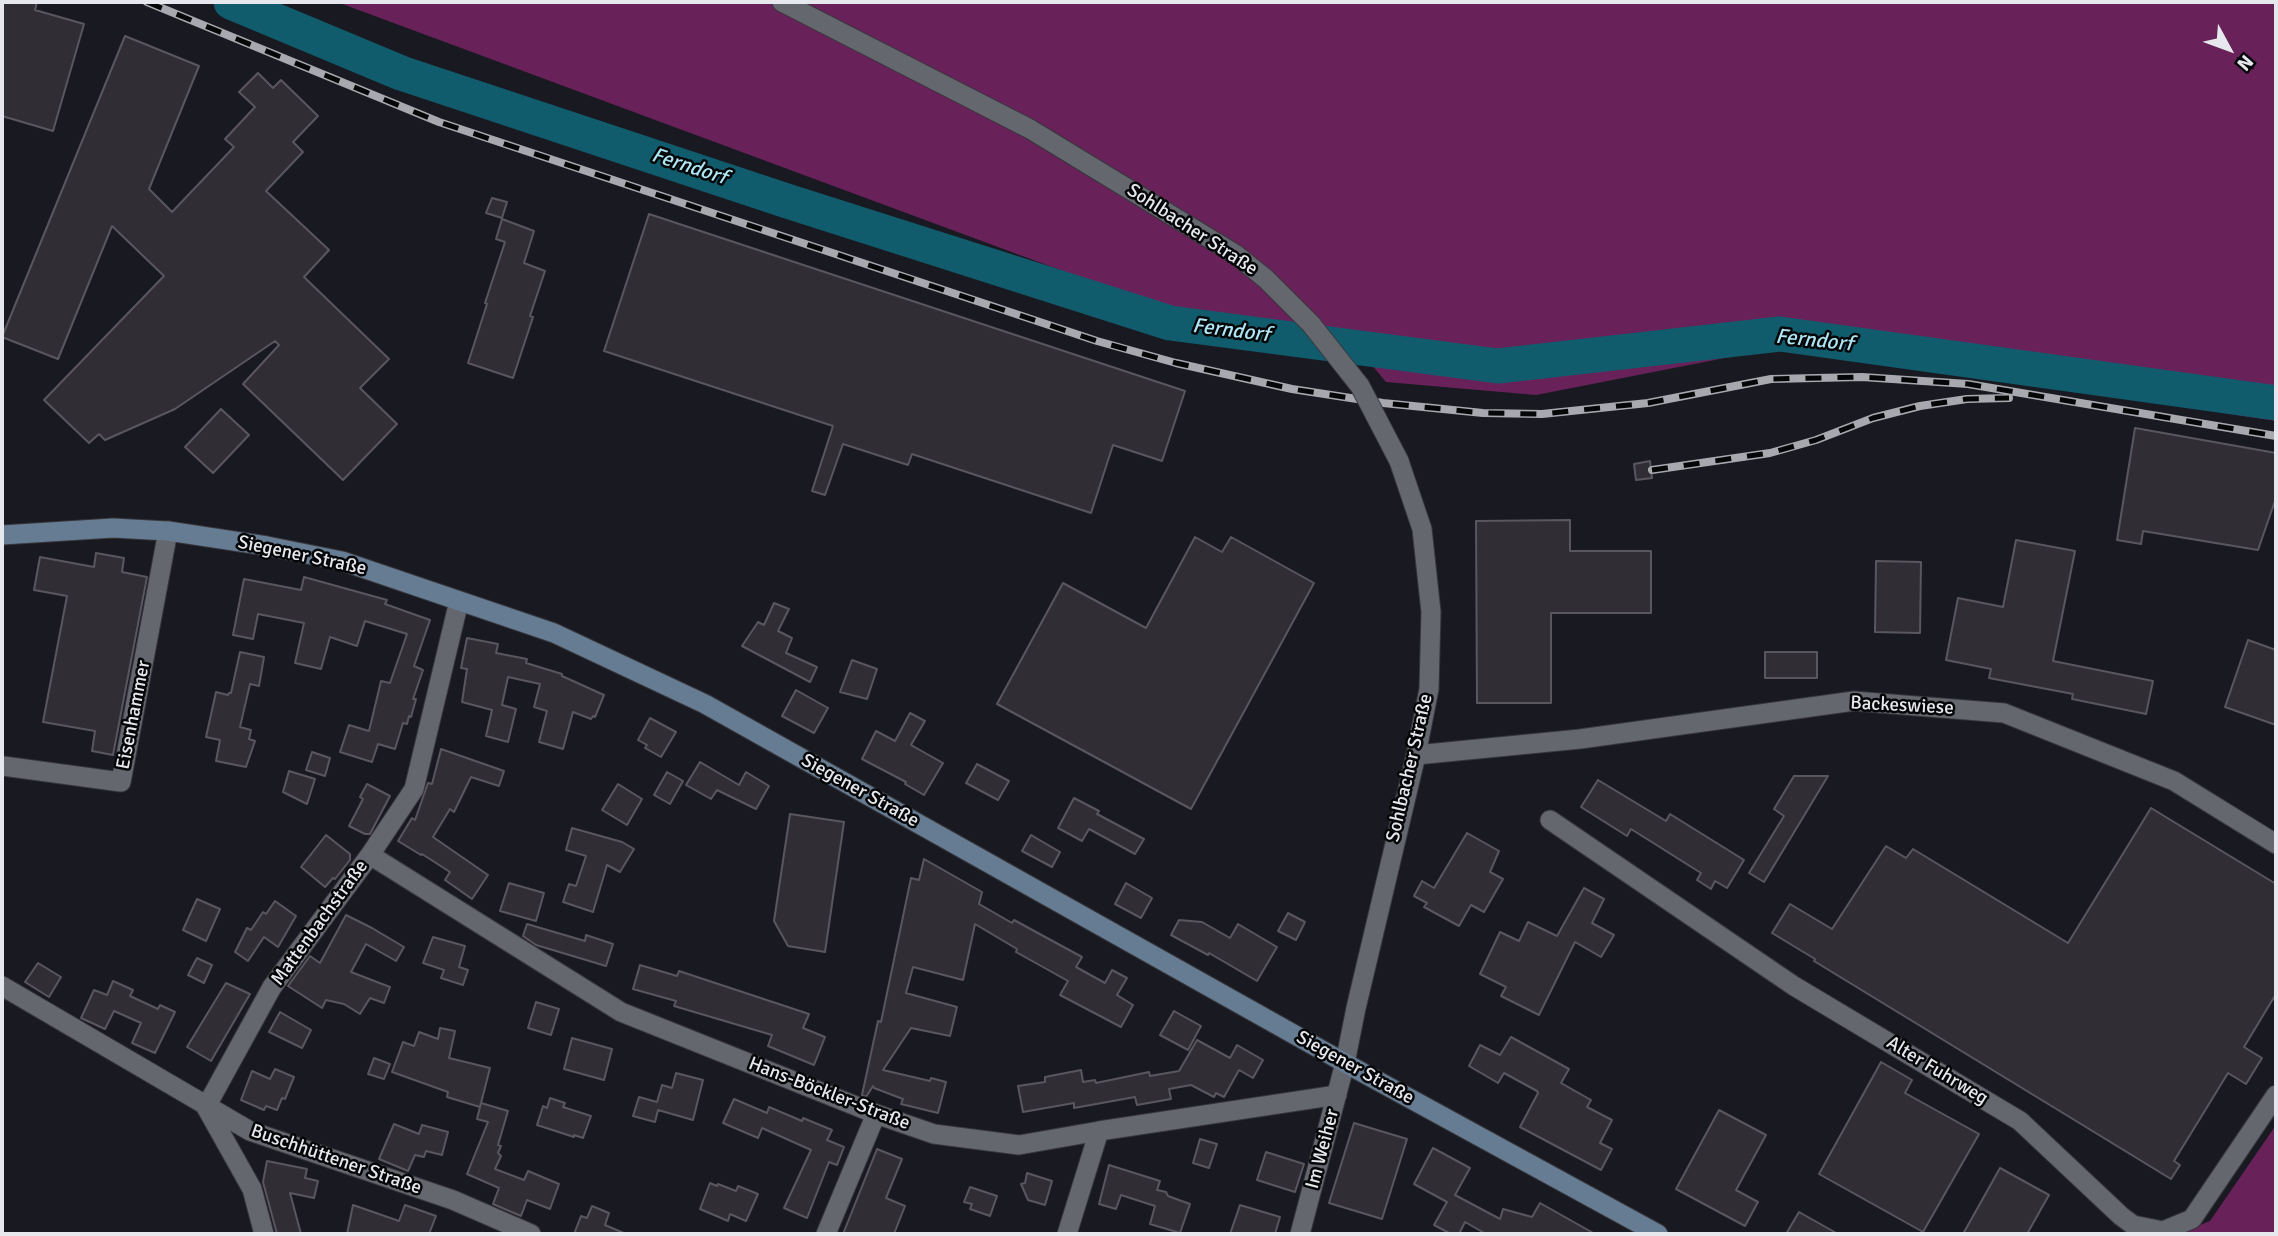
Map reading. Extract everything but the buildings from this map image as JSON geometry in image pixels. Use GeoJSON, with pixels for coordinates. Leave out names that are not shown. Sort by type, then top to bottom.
{"type":"FeatureCollection","features":[{"type":"Feature","properties":{"kind":"main road","name":"Siegener Straße"},"geometry":{"type":"LineString","coordinates":[[2,535],[113,528],[168,531],[267,546],[342,561],[554,633],[705,704],[1345,1063],[1658,1234]]}},
{"type":"Feature","properties":{"kind":"street","name":"Sohlbacher Straße"},"geometry":{"type":"LineString","coordinates":[[782,2],[1030,129],[1235,254],[1266,279],[1311,324],[1360,386],[1399,461],[1422,530],[1430,612],[1429,689],[1345,1063]]}},
{"type":"Feature","properties":{"kind":"street","name":"Eisenhammer"},"geometry":{"type":"LineString","coordinates":[[3,766],[121,782],[168,531]]}},
{"type":"Feature","properties":{"kind":"street","name":"Mattenbachstraße"},"geometry":{"type":"LineString","coordinates":[[206,1107],[272,987],[370,855],[414,789],[459,601]]}},
{"type":"Feature","properties":{"kind":"street","name":"Backeswiese"},"geometry":{"type":"LineString","coordinates":[[1416,755],[1580,738],[1854,701],[2004,713],[2175,781],[2276,844]]}},
{"type":"Feature","properties":{"kind":"street","name":"Alter Fuhrweg"},"geometry":{"type":"LineString","coordinates":[[1550,820],[1794,986],[2020,1121],[2133,1225],[2162,1231],[2192,1219],[2276,1095]]}},
{"type":"Feature","properties":{"kind":"street","name":"Hans-Böckler-Straße"},"geometry":{"type":"LineString","coordinates":[[370,855],[621,1012],[876,1114],[934,1134],[1019,1145],[1099,1130],[1337,1095]]}},
{"type":"Feature","properties":{"kind":"street","name":"Buschhüttener Straße"},"geometry":{"type":"LineString","coordinates":[[2,986],[250,1131],[453,1200],[531,1234]]}},
{"type":"Feature","properties":{"kind":"street","name":"Im Weiher"},"geometry":{"type":"LineString","coordinates":[[1300,1234],[1345,1063]]}},
{"type":"Feature","properties":{"kind":"street"},"geometry":{"type":"LineString","coordinates":[[206,1107],[252,1189],[264,1234]]}},
{"type":"Feature","properties":{"kind":"street"},"geometry":{"type":"LineString","coordinates":[[826,1234],[876,1114]]}},
{"type":"Feature","properties":{"kind":"street"},"geometry":{"type":"LineString","coordinates":[[1067,1234],[1099,1130]]}},
{"type":"Feature","properties":{"kind":"shaded area"},"geometry":{"type":"Polygon","coordinates":[[[337,2],[2276,2],[2276,421],[1786,346],[1536,395],[1386,382],[1351,340],[1168,310],[337,2]]]}},
{"type":"Feature","properties":{"kind":"shaded area"},"geometry":{"type":"Polygon","coordinates":[[[2276,1125],[2276,1234],[2178,1234],[2210,1221],[2276,1125]]]}},
{"type":"Feature","properties":{"kind":"waterway","name":"Ferndorf"},"geometry":{"type":"LineString","coordinates":[[231,2],[401,73],[787,201],[1170,323],[1498,366],[1780,334],[2276,403]]}},
{"type":"Feature","properties":{"kind":"railway"},"geometry":{"type":"LineString","coordinates":[[147,2],[439,122],[1097,341],[1176,363],[1292,389],[1383,403],[1483,413],[1542,414],[1648,403],[1771,379],[1862,377],[1968,384],[2276,436]]}},
{"type":"Feature","properties":{"kind":"railway"},"geometry":{"type":"LineString","coordinates":[[1652,470],[1770,453],[1816,440],[1873,418],[1920,406],[1967,399],[2009,398]]}}]}
